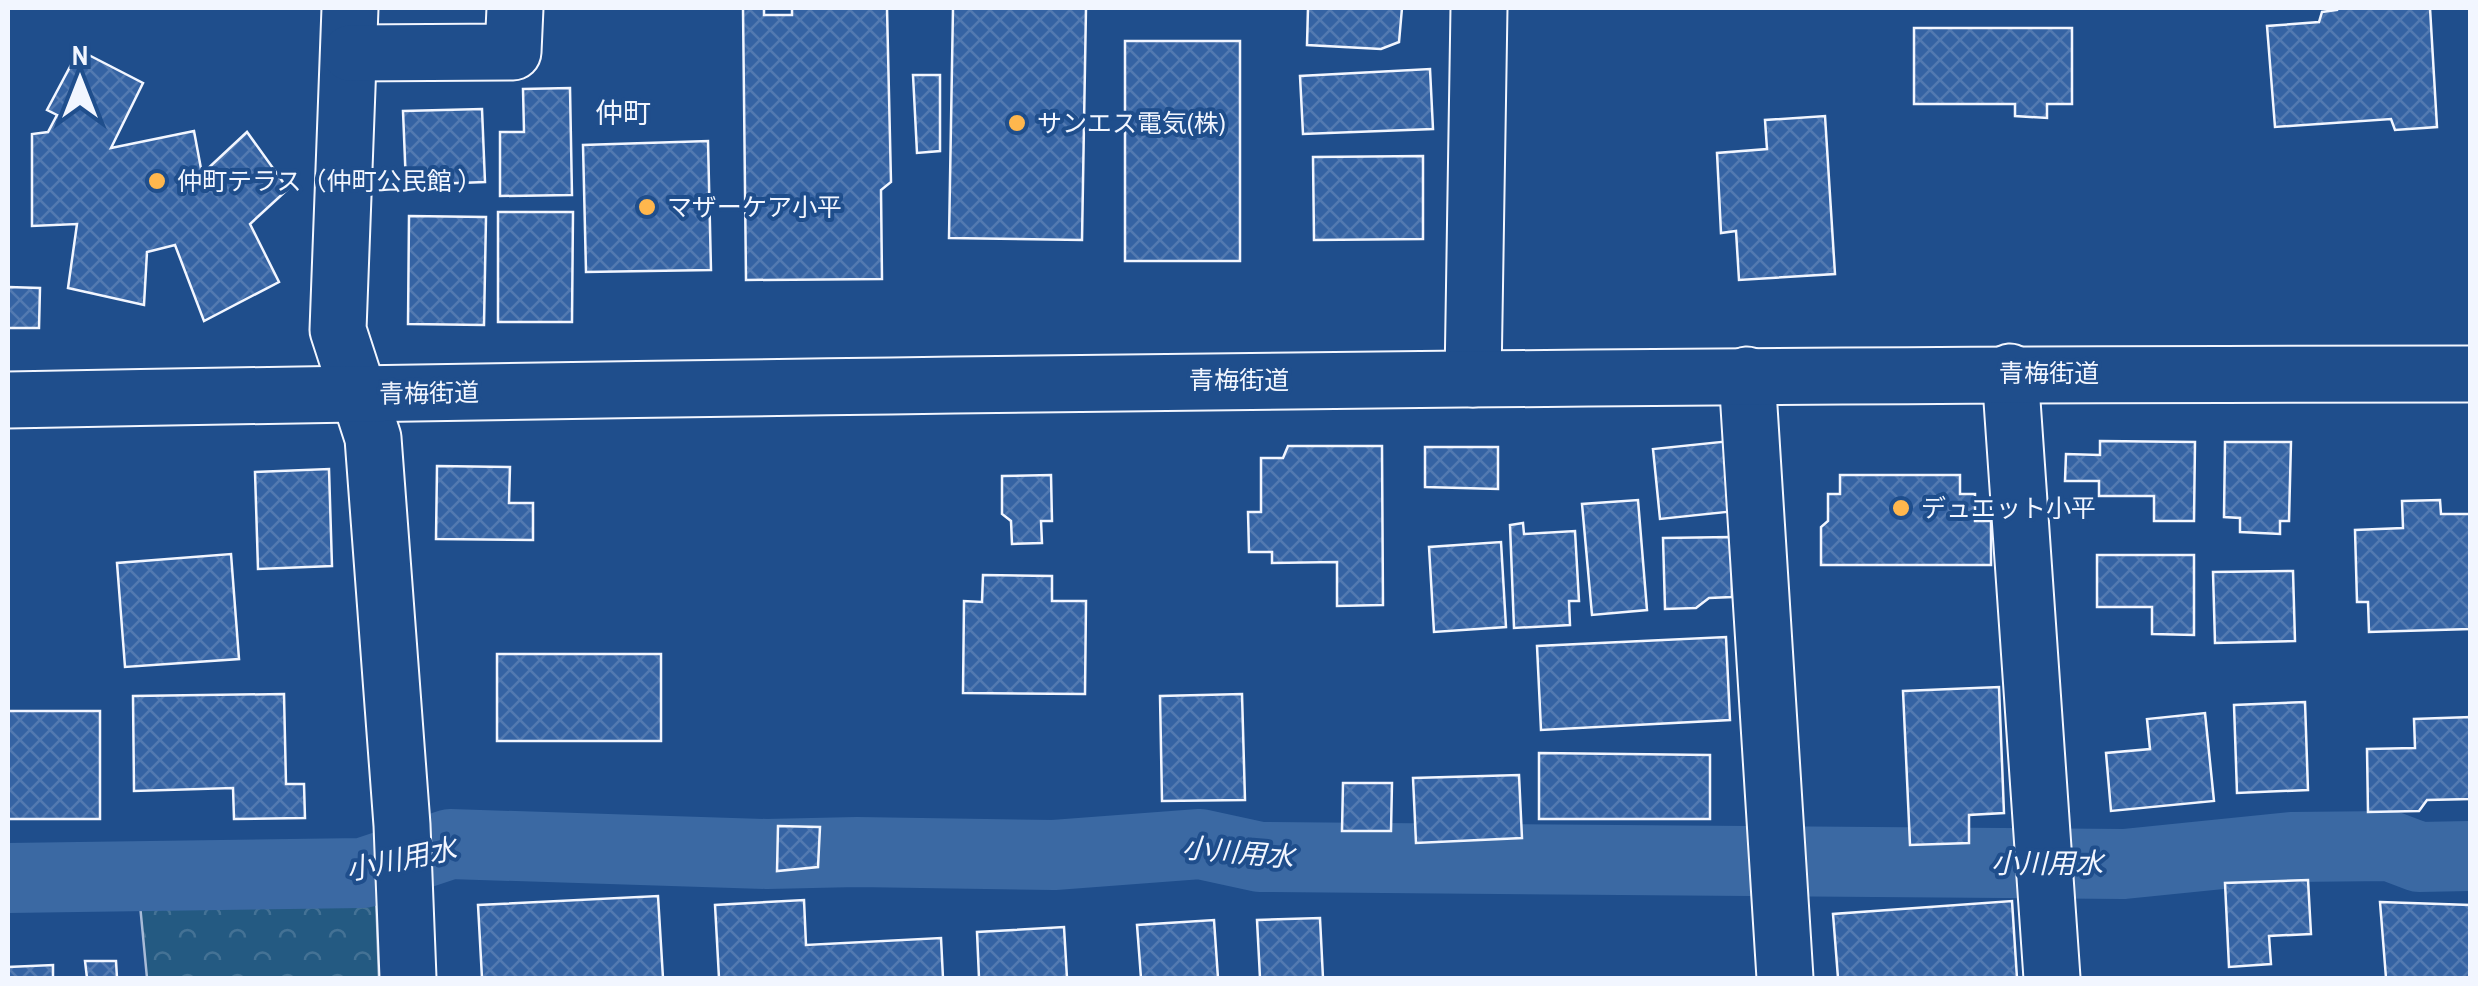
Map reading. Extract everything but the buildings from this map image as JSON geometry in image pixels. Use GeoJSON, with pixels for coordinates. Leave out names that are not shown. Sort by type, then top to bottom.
{"type":"FeatureCollection","features":[{"type":"Feature","properties":{"kind":"main road"},"geometry":{"type":"LineString","coordinates":[[408,978],[402,824],[374,438],[338,330],[350,32],[513,52],[515,8]]}},
{"type":"Feature","properties":{"kind":"main road"},"geometry":{"type":"LineString","coordinates":[[1473,379],[1479,8]]}},
{"type":"Feature","properties":{"kind":"main road"},"geometry":{"type":"LineString","coordinates":[[2010,372],[2052,978]]}},
{"type":"Feature","properties":{"kind":"main road","name":"青梅街道"},"geometry":{"type":"LineString","coordinates":[[8,400],[1185,380],[2010,372],[2470,374]]}},
{"type":"Feature","properties":{"kind":"main road"},"geometry":{"type":"LineString","coordinates":[[1747,375],[1785,978]]}},
{"type":"Feature","properties":{"kind":"green space"},"geometry":{"type":"Polygon","coordinates":[[[376,893],[379,978],[147,978],[139,894],[376,893]]]}},
{"type":"Feature","properties":{"kind":"waterway","name":"小川用水"},"geometry":{"type":"LineString","coordinates":[[8,878],[363,873],[450,844],[767,854],[1054,855],[1200,844],[1260,857],[2124,864],[2291,847],[2390,846],[2419,857],[2470,856]]}},
{"type":"Feature","properties":{"kind":"place","name":"サンエス電気(株)"},"geometry":{"type":"Point","coordinates":[1017,123]}},
{"type":"Feature","properties":{"kind":"place","name":"仲町テラス（仲町公民館 ）"},"geometry":{"type":"Point","coordinates":[157,181]}},
{"type":"Feature","properties":{"kind":"place","name":"マザーケア小平"},"geometry":{"type":"Point","coordinates":[647,207]}},
{"type":"Feature","properties":{"kind":"place","name":"デュエット小平"},"geometry":{"type":"Point","coordinates":[1901,508]}},
{"type":"Feature","properties":{"kind":"district","name":"仲町"},"geometry":{"type":"Point","coordinates":[623,113]}}]}
